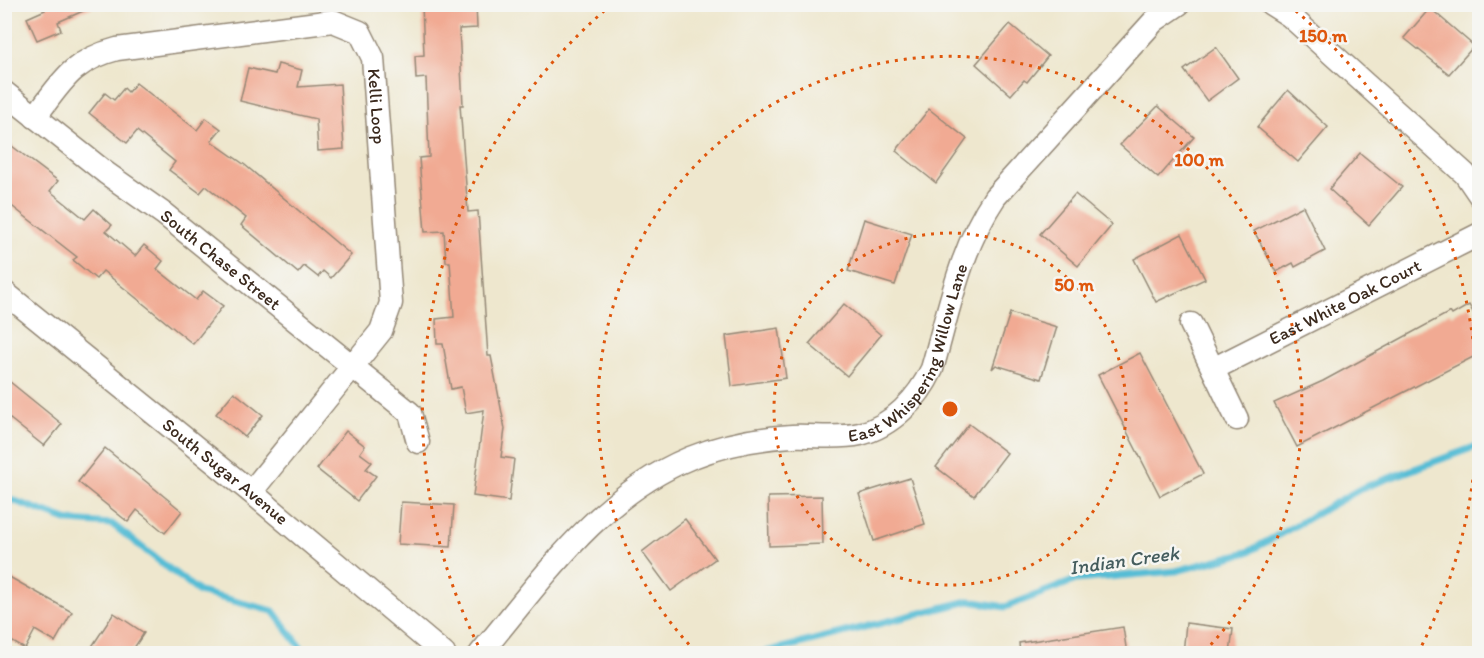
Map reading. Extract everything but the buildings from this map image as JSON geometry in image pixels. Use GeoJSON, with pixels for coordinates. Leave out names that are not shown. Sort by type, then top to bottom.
{"type":"FeatureCollection","features":[{"type":"Feature","properties":{"kind":"street","name":"East Whispering Willow Lane"},"geometry":{"type":"LineString","coordinates":[[480,654],[581,534],[607,508],[662,471],[693,457],[738,443],[790,436],[861,434],[891,420],[911,402],[924,387],[932,369],[965,252],[979,221],[995,197],[1154,21],[1179,4]]}},
{"type":"Feature","properties":{"kind":"street"},"geometry":{"type":"LineString","coordinates":[[1270,4],[1290,16],[1465,174],[1479,196]]}},
{"type":"Feature","properties":{"kind":"street","name":"Kelli Loop"},"geometry":{"type":"LineString","coordinates":[[34,117],[70,71],[92,55],[117,49],[333,21],[360,32],[373,58],[391,303],[381,331],[251,492]]}},
{"type":"Feature","properties":{"kind":"street","name":"South Chase Street"},"geometry":{"type":"LineString","coordinates":[[4,92],[106,173],[164,214],[410,413],[418,442]]}},
{"type":"Feature","properties":{"kind":"street","name":"East White Oak Court"},"geometry":{"type":"LineString","coordinates":[[1213,369],[1479,234]]}},
{"type":"Feature","properties":{"kind":"street","name":"South Sugar Avenue"},"geometry":{"type":"LineString","coordinates":[[4,292],[251,492],[444,654]]}},
{"type":"Feature","properties":{"kind":"street"},"geometry":{"type":"LineString","coordinates":[[1191,324],[1237,419]]}},
{"type":"Feature","properties":{"kind":"waterway","name":"Indian Creek"},"geometry":{"type":"LineString","coordinates":[[758,654],[969,601],[1005,607],[1076,580],[1176,571],[1248,552],[1362,488],[1480,445]]}},
{"type":"Feature","properties":{"kind":"waterway","name":"Indian Creek"},"geometry":{"type":"LineString","coordinates":[[4,497],[69,521],[112,524],[199,592],[273,611],[306,654]]}}]}
